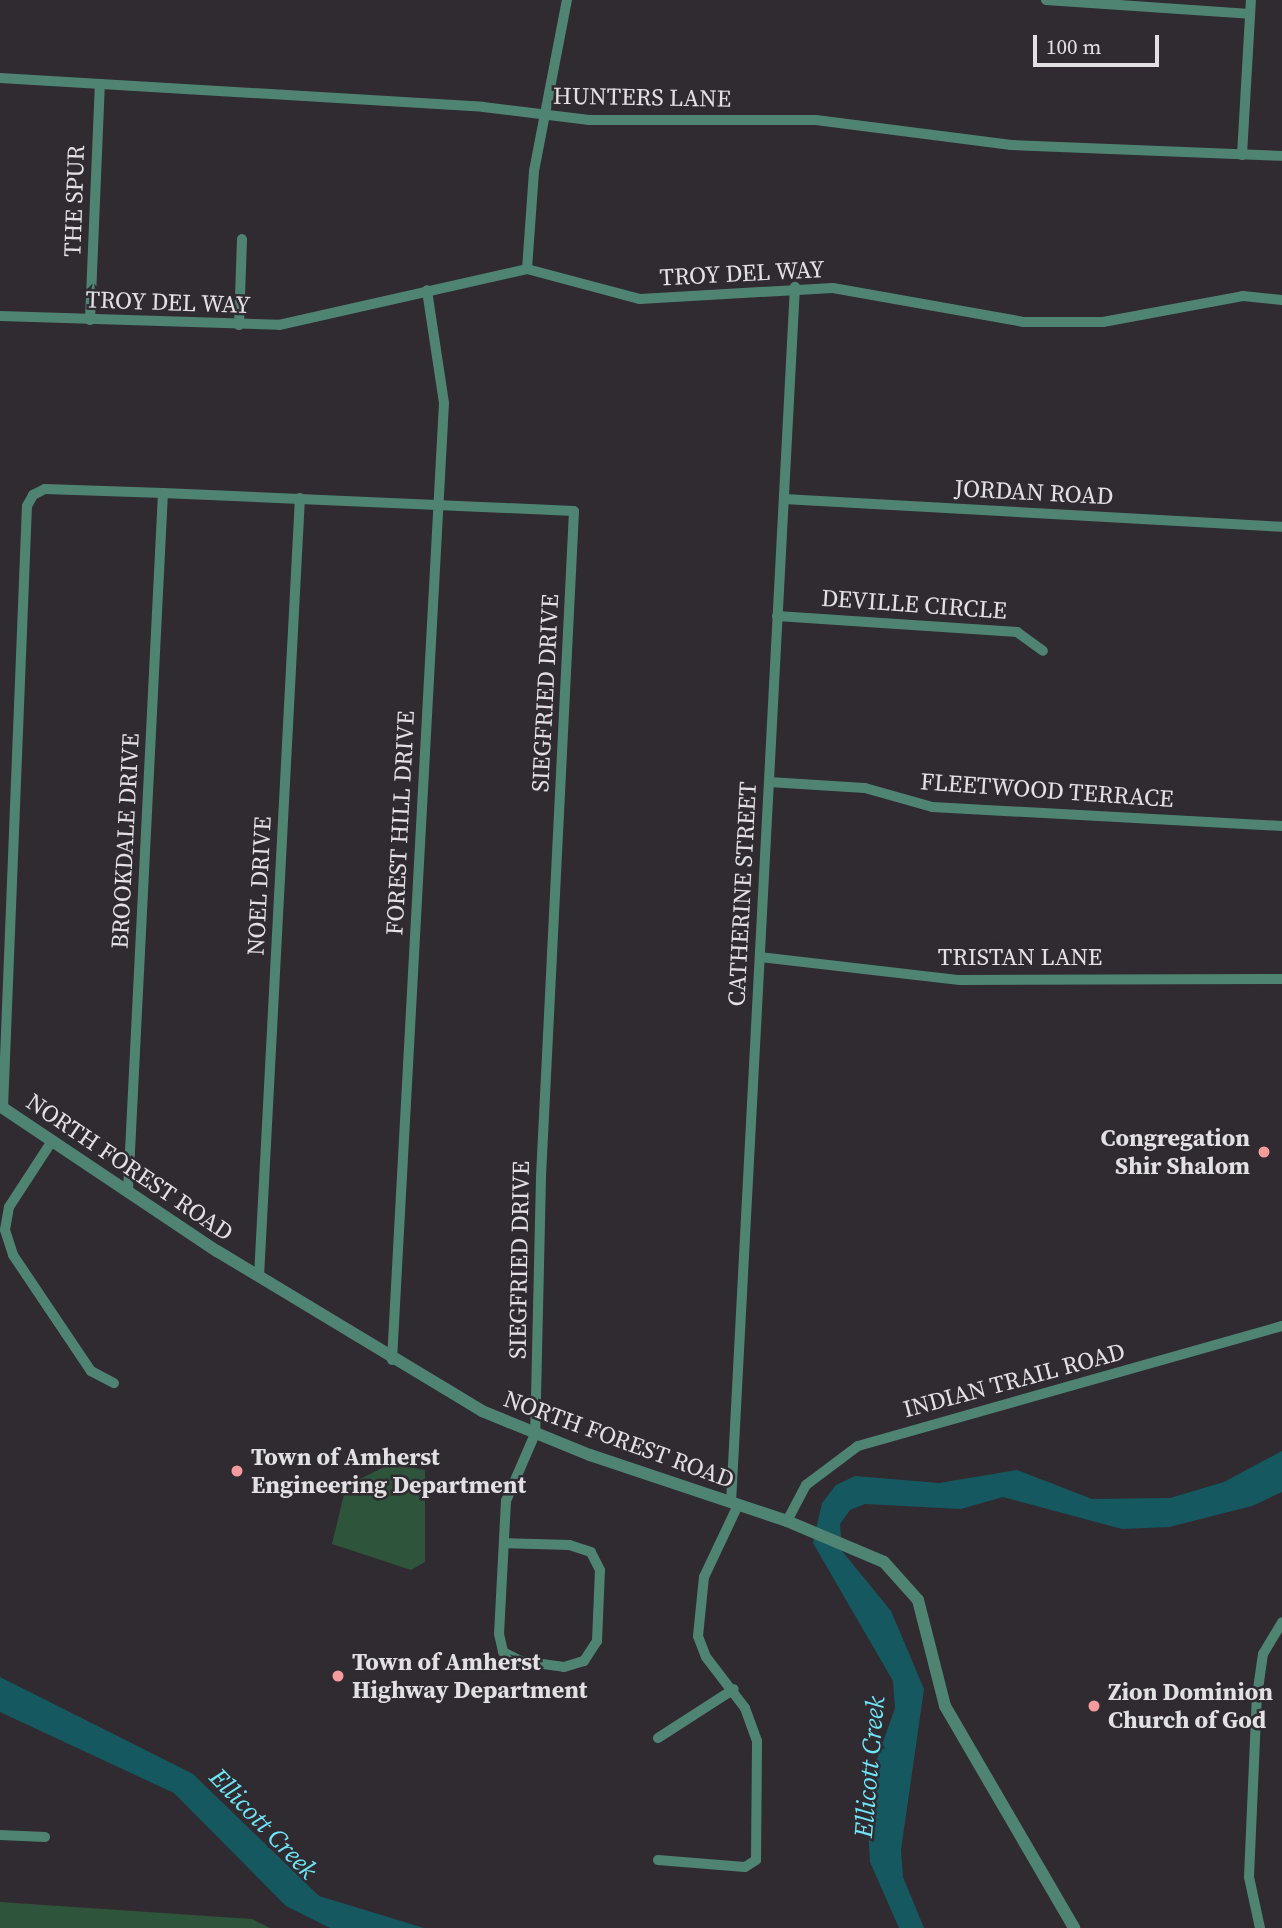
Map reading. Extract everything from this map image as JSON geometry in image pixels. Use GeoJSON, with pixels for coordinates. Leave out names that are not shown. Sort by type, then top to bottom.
{"type":"FeatureCollection","features":[{"type":"Feature","properties":{"kind":"street"},"geometry":{"type":"LineString","coordinates":[[527,269],[534,171],[547,116],[567,0]]}},
{"type":"Feature","properties":{"kind":"street"},"geometry":{"type":"LineString","coordinates":[[1046,0],[1250,14]]}},
{"type":"Feature","properties":{"kind":"street"},"geometry":{"type":"LineString","coordinates":[[1242,155],[1251,0]]}},
{"type":"Feature","properties":{"kind":"street","name":"HUNTERS LANE"},"geometry":{"type":"LineString","coordinates":[[0,78],[547,116],[816,120],[1011,145],[1282,156]]}},
{"type":"Feature","properties":{"kind":"street","name":"THE SPUR"},"geometry":{"type":"LineString","coordinates":[[90,320],[100,84]]}},
{"type":"Feature","properties":{"kind":"street"},"geometry":{"type":"LineString","coordinates":[[239,326],[242,239]]}},
{"type":"Feature","properties":{"kind":"street","name":"TROY DEL WAY"},"geometry":{"type":"LineString","coordinates":[[0,316],[239,326],[279,325],[527,269],[640,299],[795,287],[869,291],[995,318],[1075,324],[1216,298],[1282,300]]}},
{"type":"Feature","properties":{"kind":"street","name":"CATHERINE STREET"},"geometry":{"type":"LineString","coordinates":[[734,1504],[795,287]]}},
{"type":"Feature","properties":{"kind":"street","name":"FOREST HILL DRIVE"},"geometry":{"type":"LineString","coordinates":[[392,1360],[444,403],[427,290]]}},
{"type":"Feature","properties":{"kind":"street","name":"SIEGFRIED DRIVE"},"geometry":{"type":"LineString","coordinates":[[2,1107],[27,506],[45,489],[567,508],[575,519],[541,1177],[535,1434]]}},
{"type":"Feature","properties":{"kind":"street","name":"BROOKDALE DRIVE"},"geometry":{"type":"LineString","coordinates":[[128,1191],[163,493]]}},
{"type":"Feature","properties":{"kind":"street","name":"NOEL DRIVE"},"geometry":{"type":"LineString","coordinates":[[258,1277],[300,498]]}},
{"type":"Feature","properties":{"kind":"street","name":"JORDAN ROAD"},"geometry":{"type":"LineString","coordinates":[[784,499],[1282,527]]}},
{"type":"Feature","properties":{"kind":"street","name":"DEVILLE CIRCLE"},"geometry":{"type":"LineString","coordinates":[[777,616],[1017,632],[1043,651]]}},
{"type":"Feature","properties":{"kind":"street","name":"FLEETWOOD TERRACE"},"geometry":{"type":"LineString","coordinates":[[769,782],[864,788],[932,807],[1282,826]]}},
{"type":"Feature","properties":{"kind":"street","name":"TRISTAN LANE"},"geometry":{"type":"LineString","coordinates":[[760,957],[960,980],[1282,979]]}},
{"type":"Feature","properties":{"kind":"street","name":"NORTH FOREST ROAD"},"geometry":{"type":"LineString","coordinates":[[2,1107],[258,1277],[392,1360],[535,1434],[788,1521],[855,1547],[884,1562],[918,1600],[945,1706],[1074,1928]]}},
{"type":"Feature","properties":{"kind":"street"},"geometry":{"type":"LineString","coordinates":[[52,1140],[9,1207],[5,1230],[13,1255],[91,1371],[114,1383]]}},
{"type":"Feature","properties":{"kind":"street","name":"INDIAN TRAIL ROAD"},"geometry":{"type":"LineString","coordinates":[[788,1521],[806,1485],[858,1446],[1282,1326]]}},
{"type":"Feature","properties":{"kind":"street"},"geometry":{"type":"LineString","coordinates":[[503,1543],[570,1545],[591,1552],[600,1570],[597,1641],[584,1661],[564,1667],[503,1653],[503,1543],[506,1501],[535,1434]]}},
{"type":"Feature","properties":{"kind":"street"},"geometry":{"type":"LineString","coordinates":[[658,1860],[745,1867],[756,1860],[760,1758],[753,1724],[734,1689],[706,1657],[698,1636],[704,1577],[734,1504]]}},
{"type":"Feature","properties":{"kind":"street"},"geometry":{"type":"LineString","coordinates":[[1260,1928],[1249,1877],[1257,1696],[1263,1654],[1282,1622]]}},
{"type":"Feature","properties":{"kind":"street"},"geometry":{"type":"LineString","coordinates":[[658,1738],[734,1689]]}},
{"type":"Feature","properties":{"kind":"street"},"geometry":{"type":"LineString","coordinates":[[0,1835],[46,1838]]}},
{"type":"Feature","properties":{"kind":"green space"},"geometry":{"type":"Polygon","coordinates":[[[390,1464],[425,1470],[425,1562],[411,1570],[332,1544],[346,1486],[390,1464]]]}},
{"type":"Feature","properties":{"kind":"green space"},"geometry":{"type":"Polygon","coordinates":[[[0,1902],[252,1919],[270,1928],[0,1928],[0,1902]]]}},
{"type":"Feature","properties":{"kind":"water"},"geometry":{"type":"Polygon","coordinates":[[[1282,1451],[1282,1492],[1252,1506],[1169,1527],[1122,1529],[1003,1497],[961,1509],[865,1504],[850,1510],[840,1524],[842,1551],[891,1611],[924,1689],[901,1850],[903,1877],[924,1928],[899,1928],[870,1862],[868,1829],[877,1759],[895,1708],[893,1681],[813,1543],[822,1503],[836,1485],[855,1476],[939,1483],[1017,1470],[1092,1499],[1170,1498],[1224,1482],[1282,1451]]]}},
{"type":"Feature","properties":{"kind":"water"},"geometry":{"type":"Polygon","coordinates":[[[0,1677],[193,1774],[319,1896],[424,1928],[330,1928],[286,1906],[174,1793],[0,1712],[0,1677]]]}},
{"type":"Feature","properties":{"kind":"place","name":"Congregation Shir Shalom"},"geometry":{"type":"Point","coordinates":[1264,1152]}},
{"type":"Feature","properties":{"kind":"place","name":"Town of Amherst Engineering Department"},"geometry":{"type":"Point","coordinates":[237,1471]}},
{"type":"Feature","properties":{"kind":"place","name":"Town of Amherst Highway Department"},"geometry":{"type":"Point","coordinates":[338,1676]}},
{"type":"Feature","properties":{"kind":"place","name":"Zion Dominion Church of God"},"geometry":{"type":"Point","coordinates":[1094,1706]}},
{"type":"Feature","properties":{"kind":"water label","name":"Ellicott Creek"},"geometry":{"type":"Point","coordinates":[870,1767]}},
{"type":"Feature","properties":{"kind":"water label","name":"Ellicott Creek"},"geometry":{"type":"Point","coordinates":[263,1824]}}]}
